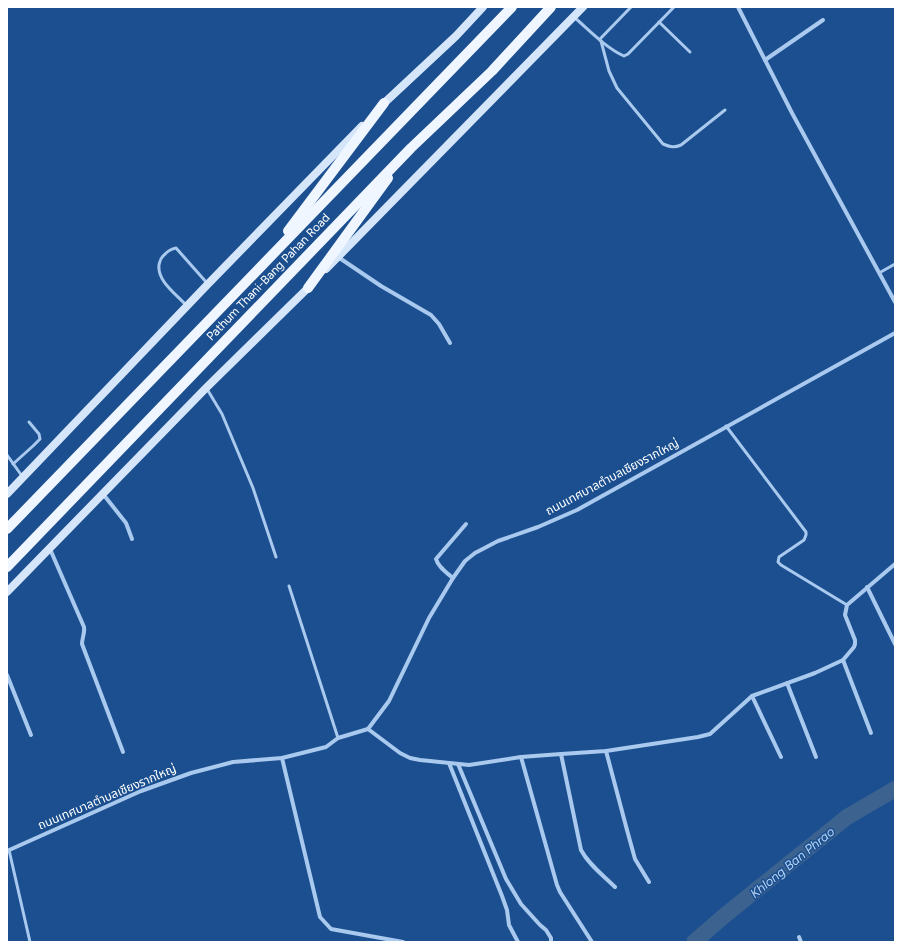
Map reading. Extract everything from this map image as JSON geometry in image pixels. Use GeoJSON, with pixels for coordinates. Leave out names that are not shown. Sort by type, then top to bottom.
{"type":"FeatureCollection","features":[{"type":"Feature","properties":{"kind":"main road"},"geometry":{"type":"LineString","coordinates":[[7,494],[384,103],[456,36],[483,7]]}},
{"type":"Feature","properties":{"kind":"main road","name":"Pathum Thani-Bang Pahan Road"},"geometry":{"type":"LineString","coordinates":[[7,530],[512,7]]}},
{"type":"Feature","properties":{"kind":"main road","name":"Pathum Thani-Bang Pahan Road"},"geometry":{"type":"LineString","coordinates":[[7,567],[411,148],[492,71],[551,7]]}},
{"type":"Feature","properties":{"kind":"main road"},"geometry":{"type":"LineString","coordinates":[[7,592],[206,388],[308,288],[583,7]]}},
{"type":"Feature","properties":{"kind":"main road"},"geometry":{"type":"LineString","coordinates":[[262,266],[384,103]]}},
{"type":"Feature","properties":{"kind":"main road"},"geometry":{"type":"LineString","coordinates":[[308,288],[411,148]]}},
{"type":"Feature","properties":{"kind":"street"},"geometry":{"type":"LineString","coordinates":[[738,7],[792,113],[895,302]]}},
{"type":"Feature","properties":{"kind":"street"},"geometry":{"type":"LineString","coordinates":[[765,60],[823,20]]}},
{"type":"Feature","properties":{"kind":"street"},"geometry":{"type":"LineString","coordinates":[[338,257],[381,286],[431,315],[439,324],[450,343]]}},
{"type":"Feature","properties":{"kind":"street","name":"ถนนเทศบาลตำบลเชียงรากใหญ่"},"geometry":{"type":"LineString","coordinates":[[8,850],[141,791],[191,772],[233,762],[282,758],[326,747],[338,738],[368,729],[389,701],[429,618],[453,578],[465,561],[475,553],[498,541],[538,527],[577,510],[895,333]]}},
{"type":"Feature","properties":{"kind":"street"},"geometry":{"type":"LineString","coordinates":[[103,494],[126,523],[132,539]]}},
{"type":"Feature","properties":{"kind":"street"},"geometry":{"type":"LineString","coordinates":[[453,578],[439,566],[436,559],[466,524]]}},
{"type":"Feature","properties":{"kind":"street"},"geometry":{"type":"LineString","coordinates":[[50,548],[84,627],[82,644],[123,752]]}},
{"type":"Feature","properties":{"kind":"street"},"geometry":{"type":"LineString","coordinates":[[368,729],[400,753],[410,758],[469,765],[521,757],[606,751],[710,734],[752,696],[815,673],[843,660],[855,644],[855,640],[845,615],[847,605],[895,564]]}},
{"type":"Feature","properties":{"kind":"street"},"geometry":{"type":"LineString","coordinates":[[867,587],[895,644]]}},
{"type":"Feature","properties":{"kind":"street"},"geometry":{"type":"LineString","coordinates":[[843,660],[871,733]]}},
{"type":"Feature","properties":{"kind":"street"},"geometry":{"type":"LineString","coordinates":[[7,675],[31,735]]}},
{"type":"Feature","properties":{"kind":"street"},"geometry":{"type":"LineString","coordinates":[[787,684],[816,757]]}},
{"type":"Feature","properties":{"kind":"street"},"geometry":{"type":"LineString","coordinates":[[752,696],[781,757]]}},
{"type":"Feature","properties":{"kind":"street"},"geometry":{"type":"LineString","coordinates":[[606,751],[635,859],[649,882]]}},
{"type":"Feature","properties":{"kind":"street"},"geometry":{"type":"LineString","coordinates":[[561,754],[581,850],[584,857],[615,887]]}},
{"type":"Feature","properties":{"kind":"street"},"geometry":{"type":"LineString","coordinates":[[521,757],[557,885],[592,942]]}},
{"type":"Feature","properties":{"kind":"street"},"geometry":{"type":"LineString","coordinates":[[282,758],[320,917],[331,929],[403,942]]}},
{"type":"Feature","properties":{"kind":"street"},"geometry":{"type":"LineString","coordinates":[[449,763],[502,896],[507,910],[509,925],[518,942]]}},
{"type":"Feature","properties":{"kind":"street"},"geometry":{"type":"LineString","coordinates":[[458,764],[506,879],[521,904],[546,930],[551,938],[551,942]]}},
{"type":"Feature","properties":{"kind":"street"},"geometry":{"type":"LineString","coordinates":[[799,937],[801,942]]}},
{"type":"Feature","properties":{"kind":"lane"},"geometry":{"type":"LineString","coordinates":[[601,40],[631,7]]}},
{"type":"Feature","properties":{"kind":"lane"},"geometry":{"type":"LineString","coordinates":[[574,17],[601,40],[619,54],[624,56],[628,54],[674,7]]}},
{"type":"Feature","properties":{"kind":"lane"},"geometry":{"type":"LineString","coordinates":[[659,22],[690,52]]}},
{"type":"Feature","properties":{"kind":"lane"},"geometry":{"type":"LineString","coordinates":[[601,40],[609,71],[617,88],[663,144],[669,147],[682,145],[725,110]]}},
{"type":"Feature","properties":{"kind":"lane"},"geometry":{"type":"LineString","coordinates":[[188,306],[164,283],[160,274],[160,259],[169,250],[176,248],[208,284]]}},
{"type":"Feature","properties":{"kind":"lane"},"geometry":{"type":"LineString","coordinates":[[879,273],[895,264]]}},
{"type":"Feature","properties":{"kind":"lane"},"geometry":{"type":"LineString","coordinates":[[206,388],[222,414],[253,488],[276,557]]}},
{"type":"Feature","properties":{"kind":"lane"},"geometry":{"type":"LineString","coordinates":[[13,464],[40,438],[40,434],[29,422]]}},
{"type":"Feature","properties":{"kind":"lane"},"geometry":{"type":"LineString","coordinates":[[726,426],[806,532],[804,540],[779,557],[778,562],[847,605]]}},
{"type":"Feature","properties":{"kind":"lane"},"geometry":{"type":"LineString","coordinates":[[7,455],[23,478]]}},
{"type":"Feature","properties":{"kind":"lane"},"geometry":{"type":"LineString","coordinates":[[289,586],[338,738]]}},
{"type":"Feature","properties":{"kind":"lane"},"geometry":{"type":"LineString","coordinates":[[8,850],[30,942]]}},
{"type":"Feature","properties":{"kind":"waterway","name":"Khlong Ban Phrao"},"geometry":{"type":"LineString","coordinates":[[694,942],[847,817],[895,789]]}}]}
